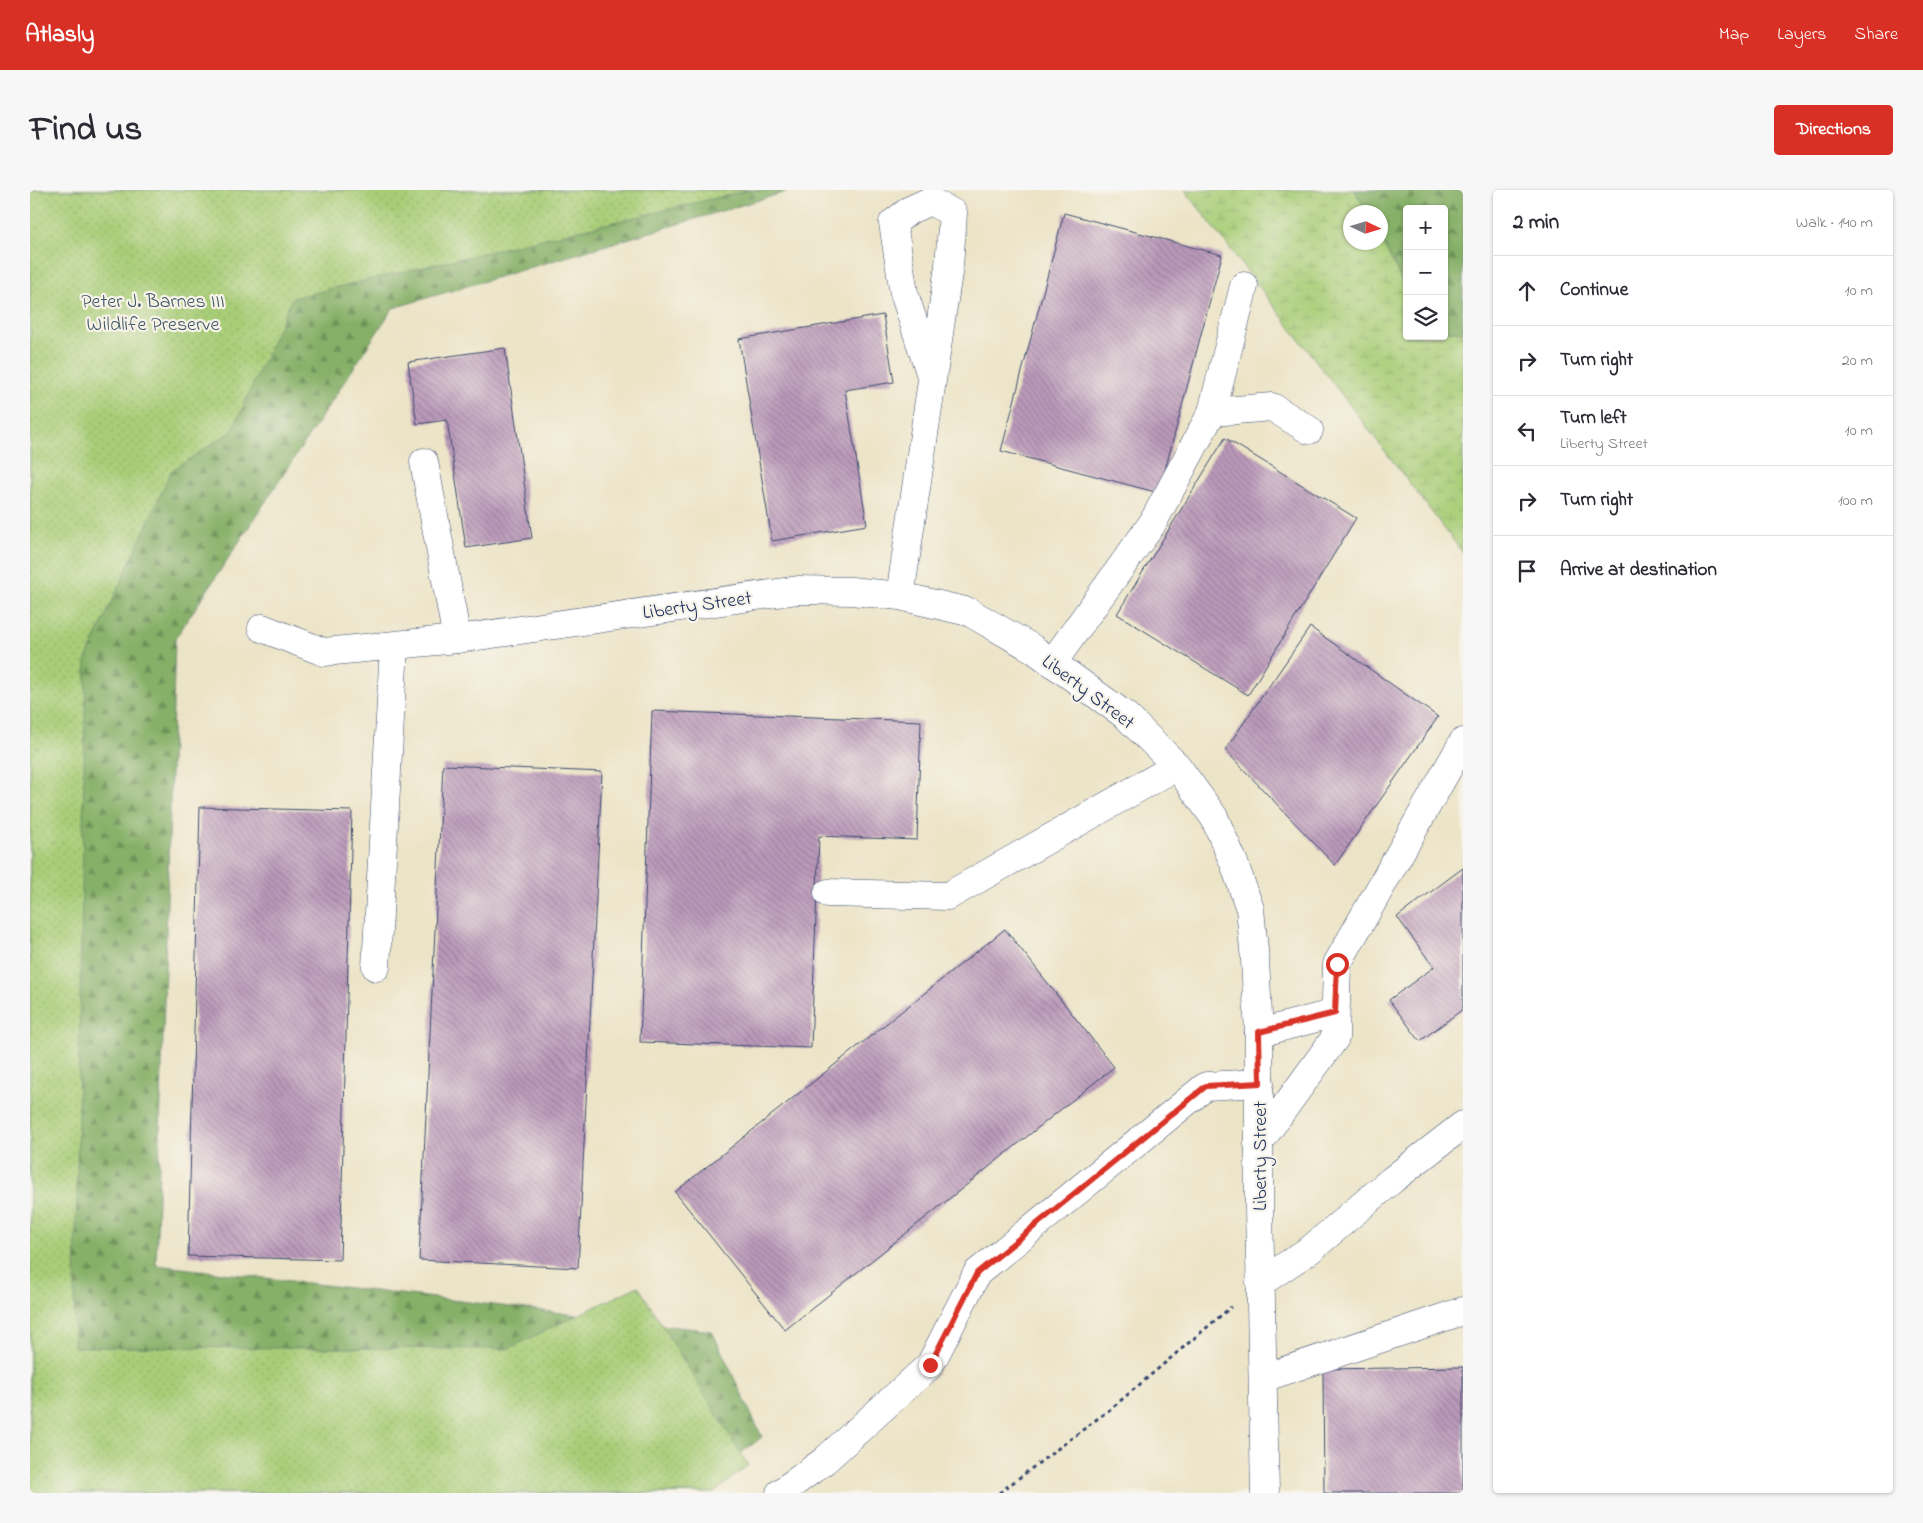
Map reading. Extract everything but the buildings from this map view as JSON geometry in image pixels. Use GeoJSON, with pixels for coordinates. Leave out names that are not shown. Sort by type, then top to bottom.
{"type":"FeatureCollection","features":[{"type":"Feature","properties":{"kind":"street"},"geometry":{"type":"LineString","coordinates":[[900,596],[949,266],[953,213],[930,201],[910,210],[893,223],[904,293],[932,380]]}},
{"type":"Feature","properties":{"kind":"street"},"geometry":{"type":"LineString","coordinates":[[1054,662],[1152,524],[1212,412],[1244,286]]}},
{"type":"Feature","properties":{"kind":"street"},"geometry":{"type":"LineString","coordinates":[[1212,412],[1272,407],[1309,430]]}},
{"type":"Feature","properties":{"kind":"street"},"geometry":{"type":"LineString","coordinates":[[424,462],[456,639]]}},
{"type":"Feature","properties":{"kind":"street","name":"Liberty Street"},"geometry":{"type":"LineString","coordinates":[[262,628],[324,652],[394,647],[456,639],[798,590],[851,591],[900,596],[969,612],[1054,662],[1126,716],[1177,766],[1214,817],[1234,863],[1250,909],[1259,1032],[1258,1144],[1265,1493]]}},
{"type":"Feature","properties":{"kind":"street"},"geometry":{"type":"LineString","coordinates":[[376,967],[394,647]]}},
{"type":"Feature","properties":{"kind":"street"},"geometry":{"type":"LineString","coordinates":[[1258,1144],[1334,1038],[1337,964],[1463,742]]}},
{"type":"Feature","properties":{"kind":"street"},"geometry":{"type":"LineString","coordinates":[[828,893],[948,896],[1177,766]]}},
{"type":"Feature","properties":{"kind":"street"},"geometry":{"type":"LineString","coordinates":[[1259,1032],[1335,1013]]}},
{"type":"Feature","properties":{"kind":"street"},"geometry":{"type":"LineString","coordinates":[[780,1493],[824,1461],[930,1365],[977,1273],[1206,1086],[1260,1083]]}},
{"type":"Feature","properties":{"kind":"street"},"geometry":{"type":"LineString","coordinates":[[1260,1283],[1311,1249],[1392,1180],[1463,1125]]}},
{"type":"Feature","properties":{"kind":"street"},"geometry":{"type":"LineString","coordinates":[[1262,1378],[1463,1311]]}},
{"type":"Feature","properties":{"kind":"path"},"geometry":{"type":"LineString","coordinates":[[999,1493],[1113,1407],[1260,1283]]}},
{"type":"Feature","properties":{"kind":"green space","name":"Peter J. Barnes III Wildlife Preserve"},"geometry":{"type":"Polygon","coordinates":[[[30,190],[793,190],[393,308],[175,639],[156,1265],[712,1331],[762,1437],[690,1493],[30,1493],[30,190]]]}},
{"type":"Feature","properties":{"kind":"green space","name":"Peter J. Barnes III Wildlife Preserve"},"geometry":{"type":"Polygon","coordinates":[[[30,190],[750,190],[292,298],[232,431],[171,471],[86,659],[74,1347],[507,1349],[638,1286],[748,1465],[714,1493],[30,1493],[30,190]]]}},
{"type":"Feature","properties":{"kind":"green space"},"geometry":{"type":"Polygon","coordinates":[[[1185,190],[1355,190],[1363,205],[1343,205],[1343,250],[1386,250],[1403,283],[1403,340],[1448,340],[1448,331],[1463,332],[1463,553],[1185,190]]]}},
{"type":"Feature","properties":{"kind":"green space"},"geometry":{"type":"Polygon","coordinates":[[[1355,190],[1463,190],[1463,332],[1448,331],[1448,205],[1403,205],[1403,283],[1386,250],[1388,205],[1363,205],[1355,190]]]}},
{"type":"Feature","properties":{"kind":"route"},"geometry":{"type":"LineString","coordinates":[[930,1365],[977,1273],[1206,1086],[1260,1083],[1259,1032],[1335,1013],[1337,964]]}}]}
